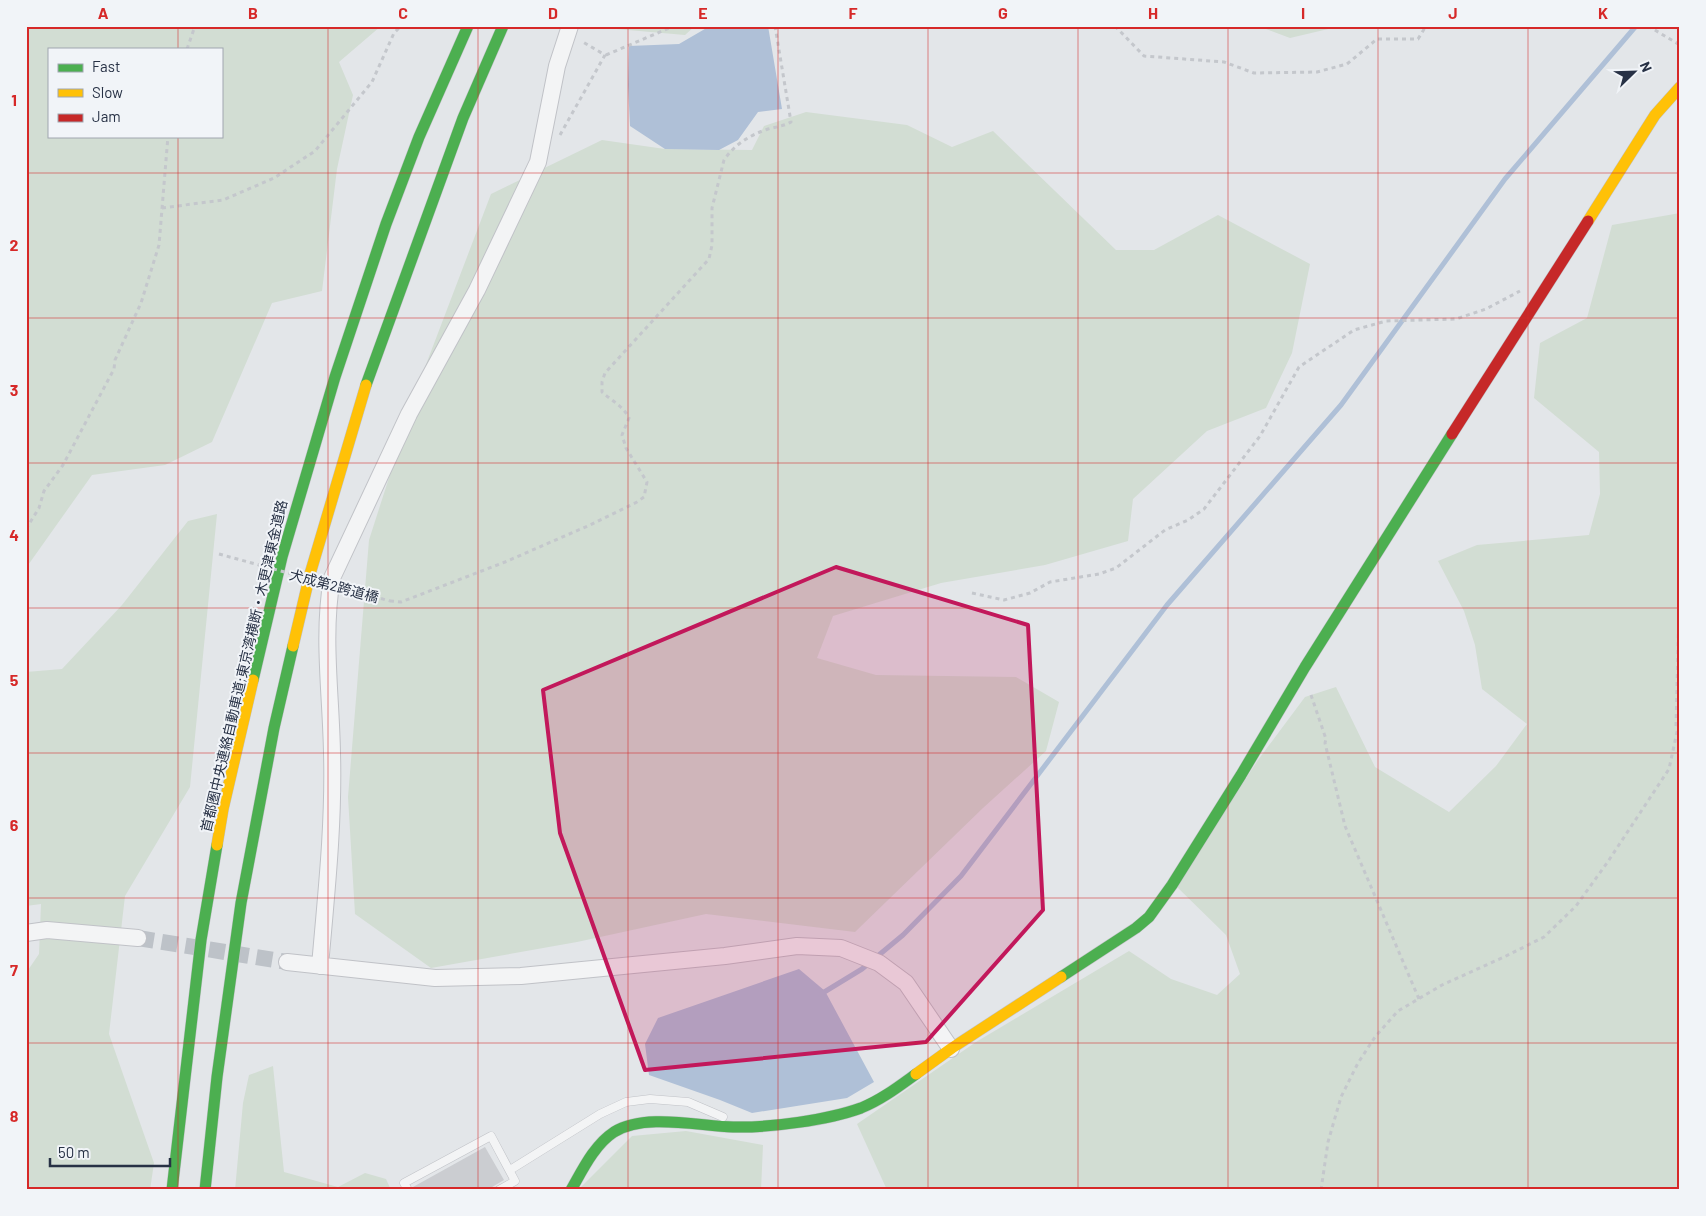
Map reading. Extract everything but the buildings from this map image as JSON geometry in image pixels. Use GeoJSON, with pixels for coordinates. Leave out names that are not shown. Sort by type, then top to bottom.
{"type":"FeatureCollection","features":[{"type":"Feature","properties":{"kind":"main road","name":"首都圏中央連絡自動車道;東京湾横断・木更津東金道路"},"geometry":{"type":"LineString","coordinates":[[172,1190],[201,940],[223,809],[282,557],[334,377],[386,224],[419,137],[468,26]]}},
{"type":"Feature","properties":{"kind":"main road"},"geometry":{"type":"LineString","coordinates":[[205,1190],[217,1077],[241,904],[274,728],[310,574],[371,370],[463,118],[503,26]]}},
{"type":"Feature","properties":{"kind":"main road"},"geometry":{"type":"LineString","coordinates":[[572,1190],[598,1149],[613,1133],[628,1125],[662,1123],[746,1127],[788,1123],[848,1112],[859,1108],[888,1093],[951,1048],[1136,928],[1149,917],[1172,886],[1305,668],[1655,115],[1680,86]]}},
{"type":"Feature","properties":{"kind":"street"},"geometry":{"type":"LineString","coordinates":[[320,966],[330,857],[332,754],[326,650],[327,605],[332,578],[409,414],[477,290],[538,162],[556,66],[570,26]]}},
{"type":"Feature","properties":{"kind":"street"},"geometry":{"type":"LineString","coordinates":[[26,933],[47,930],[138,938]]}},
{"type":"Feature","properties":{"kind":"street"},"geometry":{"type":"LineString","coordinates":[[287,962],[435,978],[521,976],[724,956],[797,946],[841,948],[878,963],[906,983],[951,1048]]}},
{"type":"Feature","properties":{"kind":"lane"},"geometry":{"type":"LineString","coordinates":[[510,1170],[600,1114],[626,1102],[650,1099],[688,1102],[746,1127]]}},
{"type":"Feature","properties":{"kind":"lane"},"geometry":{"type":"LineString","coordinates":[[408,1190],[404,1183],[491,1136],[515,1181],[499,1190]]}},
{"type":"Feature","properties":{"kind":"path"},"geometry":{"type":"LineString","coordinates":[[187,48],[195,26]]}},
{"type":"Feature","properties":{"kind":"path"},"geometry":{"type":"LineString","coordinates":[[162,208],[223,200],[274,178],[315,151],[372,82],[394,33],[401,26]]}},
{"type":"Feature","properties":{"kind":"path"},"geometry":{"type":"LineString","coordinates":[[556,143],[605,55],[674,26]]}},
{"type":"Feature","properties":{"kind":"path","name":"犬成第2跨道橋"},"geometry":{"type":"LineString","coordinates":[[219,554],[390,601],[401,602],[505,562],[590,525],[644,497],[647,482],[626,448],[622,435],[629,418],[619,405],[602,392],[602,382],[605,373],[709,259],[712,245],[712,208],[724,160],[728,154],[746,138],[758,132],[791,122],[775,26]]}},
{"type":"Feature","properties":{"kind":"path"},"geometry":{"type":"LineString","coordinates":[[1115,26],[1144,56],[1224,62],[1254,73],[1317,72],[1347,64],[1377,39],[1418,39],[1426,26]]}},
{"type":"Feature","properties":{"kind":"path"},"geometry":{"type":"LineString","coordinates":[[1648,26],[1680,45]]}},
{"type":"Feature","properties":{"kind":"path"},"geometry":{"type":"LineString","coordinates":[[583,42],[605,55]]}},
{"type":"Feature","properties":{"kind":"path"},"geometry":{"type":"LineString","coordinates":[[26,529],[39,508],[44,491],[63,465],[114,369],[115,360],[141,303],[159,245],[168,138]]}},
{"type":"Feature","properties":{"kind":"path"},"geometry":{"type":"LineString","coordinates":[[972,593],[1004,600],[1030,593],[1050,582],[1099,574],[1116,568],[1165,530],[1188,520],[1204,509],[1260,436],[1299,367],[1354,330],[1386,321],[1456,319],[1486,310],[1533,284],[1545,288]]}},
{"type":"Feature","properties":{"kind":"path"},"geometry":{"type":"LineString","coordinates":[[1676,739],[1680,570]]}},
{"type":"Feature","properties":{"kind":"path"},"geometry":{"type":"LineString","coordinates":[[1305,668],[1313,705],[1326,739],[1325,743],[1345,826],[1418,999]]}},
{"type":"Feature","properties":{"kind":"path"},"geometry":{"type":"LineString","coordinates":[[1321,1190],[1328,1142],[1341,1098],[1358,1063],[1375,1038],[1398,1012],[1442,984],[1544,937],[1576,906],[1669,769],[1680,718]]}},
{"type":"Feature","properties":{"kind":"highlighted area"},"geometry":{"type":"Polygon","coordinates":[[[836,567],[1028,625],[1043,910],[926,1042],[645,1070],[560,833],[543,690],[836,567]]]}},
{"type":"Feature","properties":{"kind":"shaded area"},"geometry":{"type":"Polygon","coordinates":[[[26,26],[381,26],[339,62],[353,95],[337,169],[322,291],[272,303],[212,442],[165,465],[92,475],[26,568],[26,26]]]}},
{"type":"Feature","properties":{"kind":"shaded area"},"geometry":{"type":"Polygon","coordinates":[[[605,26],[695,26],[685,35],[605,28],[605,26]]]}},
{"type":"Feature","properties":{"kind":"shaded area"},"geometry":{"type":"Polygon","coordinates":[[[1258,26],[1341,26],[1290,38],[1258,26]]]}},
{"type":"Feature","properties":{"kind":"shaded area"},"geometry":{"type":"Polygon","coordinates":[[[806,112],[907,125],[952,147],[993,131],[1116,250],[1154,250],[1218,215],[1310,264],[1292,353],[1266,408],[1207,431],[1133,499],[1128,541],[1045,565],[941,583],[833,616],[817,658],[876,675],[1016,677],[1059,702],[1046,751],[983,808],[855,932],[706,914],[577,942],[431,968],[355,914],[348,797],[369,540],[422,375],[491,194],[602,140],[665,149],[752,150],[764,126],[806,112]]]}},
{"type":"Feature","properties":{"kind":"shaded area"},"geometry":{"type":"Polygon","coordinates":[[[1680,213],[1680,1190],[887,1190],[857,1124],[976,1042],[1129,951],[1171,979],[1217,995],[1240,974],[1226,935],[1176,886],[1258,760],[1305,697],[1336,687],[1375,767],[1449,812],[1496,766],[1527,724],[1482,689],[1475,645],[1464,611],[1438,561],[1477,545],[1589,535],[1600,494],[1599,452],[1534,398],[1540,343],[1587,318],[1612,225],[1680,213]]]}},
{"type":"Feature","properties":{"kind":"shaded area"},"geometry":{"type":"Polygon","coordinates":[[[217,514],[190,787],[125,896],[109,1034],[154,1163],[150,1190],[26,1190],[26,973],[39,954],[41,904],[26,906],[26,672],[62,669],[122,605],[188,521],[217,514]]]}},
{"type":"Feature","properties":{"kind":"shaded area"},"geometry":{"type":"Polygon","coordinates":[[[273,1066],[284,1172],[338,1187],[365,1173],[386,1179],[391,1190],[235,1190],[243,1103],[249,1075],[273,1066]]]}},
{"type":"Feature","properties":{"kind":"shaded area"},"geometry":{"type":"Polygon","coordinates":[[[686,1131],[763,1145],[761,1190],[578,1190],[632,1136],[686,1131]]]}},
{"type":"Feature","properties":{"kind":"water"},"geometry":{"type":"Polygon","coordinates":[[[710,26],[768,26],[782,109],[758,112],[738,140],[719,150],[665,149],[630,126],[629,46],[679,44],[710,26]]]}},
{"type":"Feature","properties":{"kind":"water"},"geometry":{"type":"Polygon","coordinates":[[[799,969],[825,991],[874,1082],[847,1098],[752,1113],[649,1075],[645,1044],[658,1018],[799,969]]]}},
{"type":"Feature","properties":{"kind":"waterway"},"geometry":{"type":"LineString","coordinates":[[821,994],[862,969],[903,935],[961,876],[1167,605],[1341,405],[1505,179],[1636,26]]}},
{"type":"Feature","properties":{"kind":"tunnel"},"geometry":{"type":"LineString","coordinates":[[138,938],[287,962]]}},
{"type":"Feature","properties":{"kind":"traffic: fast"},"geometry":{"type":"LineString","coordinates":[[253,680],[282,557],[335,377],[386,224],[419,137],[468,26]]}},
{"type":"Feature","properties":{"kind":"traffic: fast"},"geometry":{"type":"LineString","coordinates":[[366,385],[463,118],[503,26]]}},
{"type":"Feature","properties":{"kind":"traffic: fast"},"geometry":{"type":"LineString","coordinates":[[1061,977],[1136,928],[1149,917],[1172,885],[1241,775],[1305,667],[1452,434]]}},
{"type":"Feature","properties":{"kind":"traffic: fast"},"geometry":{"type":"LineString","coordinates":[[205,1190],[217,1077],[241,903],[274,728],[293,646]]}},
{"type":"Feature","properties":{"kind":"traffic: fast"},"geometry":{"type":"LineString","coordinates":[[172,1190],[201,940],[217,845]]}},
{"type":"Feature","properties":{"kind":"traffic: fast"},"geometry":{"type":"LineString","coordinates":[[571,1190],[600,1144],[614,1132],[627,1126],[641,1123],[672,1122],[747,1127],[815,1120],[868,1105],[916,1074]]}},
{"type":"Feature","properties":{"kind":"traffic: slow"},"geometry":{"type":"LineString","coordinates":[[1588,221],[1655,115],[1680,87]]}},
{"type":"Feature","properties":{"kind":"traffic: slow"},"geometry":{"type":"LineString","coordinates":[[293,646],[310,574],[366,385]]}},
{"type":"Feature","properties":{"kind":"traffic: slow"},"geometry":{"type":"LineString","coordinates":[[217,845],[223,809],[253,680]]}},
{"type":"Feature","properties":{"kind":"traffic: slow"},"geometry":{"type":"LineString","coordinates":[[916,1074],[952,1048],[1061,977]]}},
{"type":"Feature","properties":{"kind":"traffic: jam"},"geometry":{"type":"LineString","coordinates":[[1452,434],[1588,221]]}}]}
